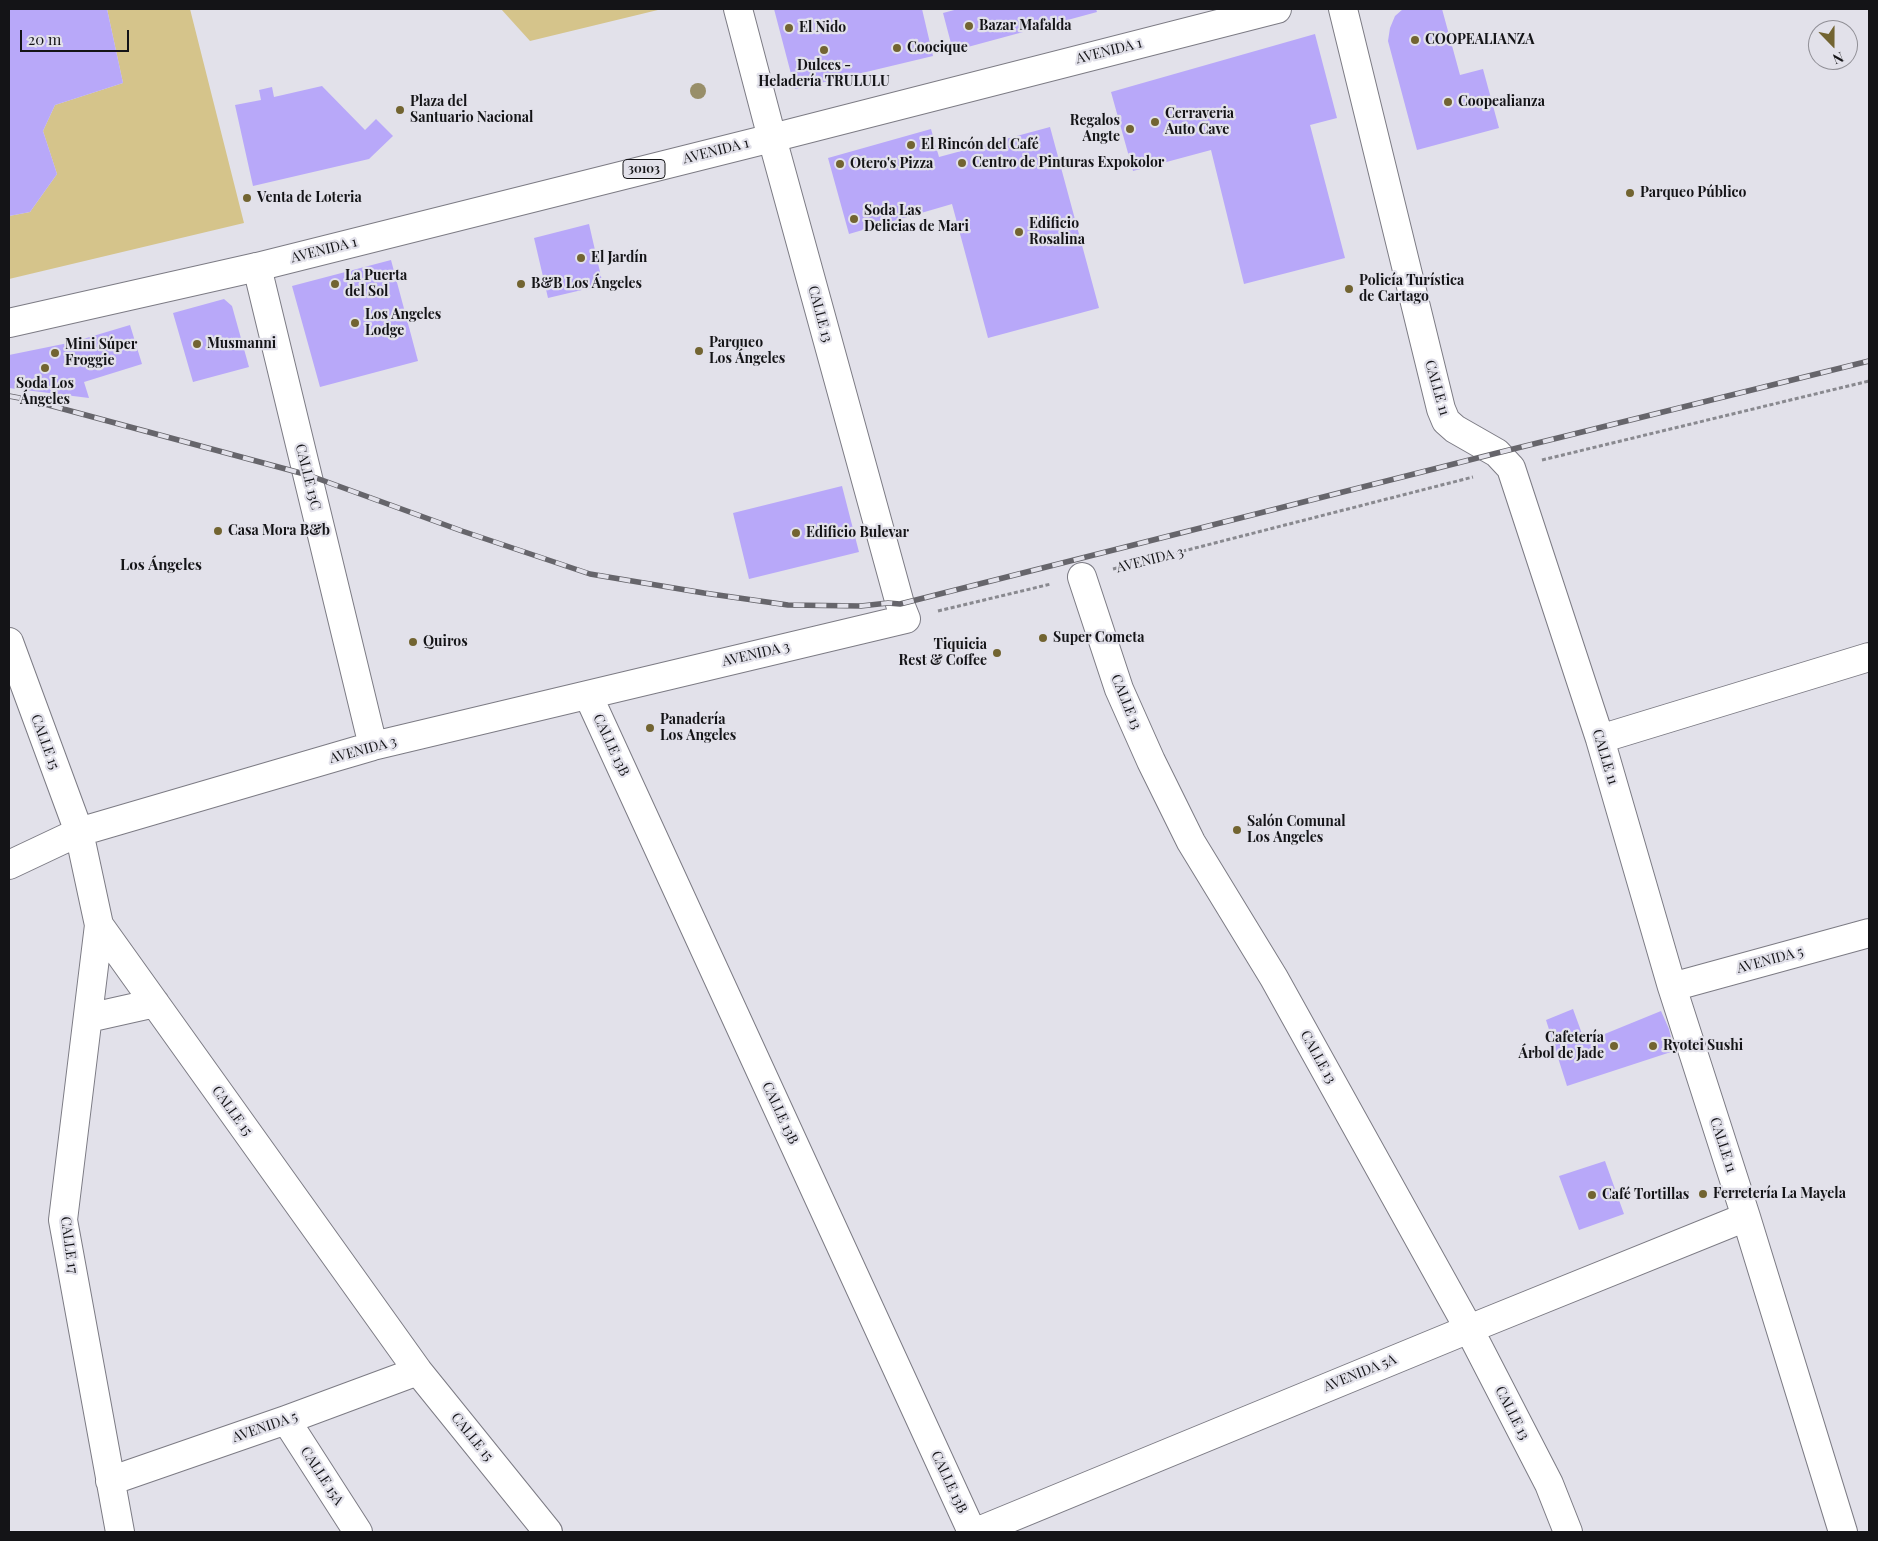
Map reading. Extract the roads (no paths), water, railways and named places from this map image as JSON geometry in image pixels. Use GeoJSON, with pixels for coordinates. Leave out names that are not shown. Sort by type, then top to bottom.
{"type":"FeatureCollection","features":[{"type":"Feature","properties":{"kind":"street","name":"CALLE 13"},"geometry":{"type":"LineString","coordinates":[[738,9],[900,604],[906,619]]}},
{"type":"Feature","properties":{"kind":"street","name":"AVENIDA 1"},"geometry":{"type":"LineString","coordinates":[[9,323],[257,268],[1277,9]]}},
{"type":"Feature","properties":{"kind":"street","name":"CALLE 11"},"geometry":{"type":"LineString","coordinates":[[1343,9],[1441,410],[1446,422],[1455,430],[1497,453],[1511,468],[1600,740],[1672,987],[1844,1532]]}},
{"type":"Feature","properties":{"kind":"street","name":"CALLE 13C"},"geometry":{"type":"LineString","coordinates":[[257,268],[372,746]]}},
{"type":"Feature","properties":{"kind":"street","name":"CALLE 13"},"geometry":{"type":"LineString","coordinates":[[1082,577],[1119,689],[1151,761],[1191,842],[1274,978],[1469,1329],[1549,1484],[1568,1532]]}},
{"type":"Feature","properties":{"kind":"street","name":"AVENIDA 3"},"geometry":{"type":"LineString","coordinates":[[9,864],[79,832],[372,746],[906,619]]}},
{"type":"Feature","properties":{"kind":"street","name":"CALLE 15"},"geometry":{"type":"LineString","coordinates":[[9,642],[79,832],[99,925],[418,1370],[548,1532]]}},
{"type":"Feature","properties":{"kind":"street"},"geometry":{"type":"LineString","coordinates":[[1600,740],[1869,657]]}},
{"type":"Feature","properties":{"kind":"street","name":"CALLE 13B"},"geometry":{"type":"LineString","coordinates":[[588,695],[972,1532]]}},
{"type":"Feature","properties":{"kind":"street","name":"CALLE 17"},"geometry":{"type":"LineString","coordinates":[[99,925],[63,1220],[120,1532]]}},
{"type":"Feature","properties":{"kind":"street","name":"AVENIDA 5"},"geometry":{"type":"LineString","coordinates":[[1672,987],[1869,933]]}},
{"type":"Feature","properties":{"kind":"street"},"geometry":{"type":"LineString","coordinates":[[88,1018],[155,1003]]}},
{"type":"Feature","properties":{"kind":"street","name":"AVENIDA 5A"},"geometry":{"type":"LineString","coordinates":[[976,1532],[1746,1217]]}},
{"type":"Feature","properties":{"kind":"street","name":"AVENIDA 5"},"geometry":{"type":"LineString","coordinates":[[110,1481],[286,1420],[418,1370]]}},
{"type":"Feature","properties":{"kind":"street","name":"CALLE 15A"},"geometry":{"type":"LineString","coordinates":[[286,1420],[358,1532]]}},
{"type":"Feature","properties":{"kind":"railway"},"geometry":{"type":"LineString","coordinates":[[9,396],[308,475],[462,531],[590,574],[788,605],[861,606],[888,603],[900,604],[1869,361]]}},
{"type":"Feature","properties":{"kind":"place","name":"Bazar Mafalda"},"geometry":{"type":"Point","coordinates":[969,26]}},
{"type":"Feature","properties":{"kind":"place","name":"El Nido"},"geometry":{"type":"Point","coordinates":[789,28]}},
{"type":"Feature","properties":{"kind":"place","name":"COOPEALIANZA"},"geometry":{"type":"Point","coordinates":[1415,40]}},
{"type":"Feature","properties":{"kind":"place","name":"Coocique"},"geometry":{"type":"Point","coordinates":[897,48]}},
{"type":"Feature","properties":{"kind":"place","name":"Dulces - Heladería TRULULU"},"geometry":{"type":"Point","coordinates":[824,50]}},
{"type":"Feature","properties":{"kind":"place","name":"Coopealianza"},"geometry":{"type":"Point","coordinates":[1448,102]}},
{"type":"Feature","properties":{"kind":"place","name":"Plaza del Santuario Nacional"},"geometry":{"type":"Point","coordinates":[400,110]}},
{"type":"Feature","properties":{"kind":"place","name":"Cerraveria Auto Cave"},"geometry":{"type":"Point","coordinates":[1155,122]}},
{"type":"Feature","properties":{"kind":"place","name":"Regalos Angte"},"geometry":{"type":"Point","coordinates":[1130,129]}},
{"type":"Feature","properties":{"kind":"place","name":"El Rincón del Café"},"geometry":{"type":"Point","coordinates":[911,145]}},
{"type":"Feature","properties":{"kind":"place","name":"Centro de Pinturas Expokolor"},"geometry":{"type":"Point","coordinates":[962,163]}},
{"type":"Feature","properties":{"kind":"place","name":"Otero's Pizza"},"geometry":{"type":"Point","coordinates":[840,164]}},
{"type":"Feature","properties":{"kind":"place","name":"Parqueo Público"},"geometry":{"type":"Point","coordinates":[1630,193]}},
{"type":"Feature","properties":{"kind":"place","name":"Venta de Loteria"},"geometry":{"type":"Point","coordinates":[247,198]}},
{"type":"Feature","properties":{"kind":"place","name":"Soda Las Delicias de Mari"},"geometry":{"type":"Point","coordinates":[854,219]}},
{"type":"Feature","properties":{"kind":"place","name":"Edificio Rosalina"},"geometry":{"type":"Point","coordinates":[1019,232]}},
{"type":"Feature","properties":{"kind":"place","name":"El Jardín"},"geometry":{"type":"Point","coordinates":[581,258]}},
{"type":"Feature","properties":{"kind":"place","name":"La Puerta del Sol"},"geometry":{"type":"Point","coordinates":[335,284]}},
{"type":"Feature","properties":{"kind":"place","name":"B&B Los Ángeles"},"geometry":{"type":"Point","coordinates":[521,284]}},
{"type":"Feature","properties":{"kind":"place","name":"Policía Turística de Cartago"},"geometry":{"type":"Point","coordinates":[1349,289]}},
{"type":"Feature","properties":{"kind":"place","name":"Los Angeles Lodge"},"geometry":{"type":"Point","coordinates":[355,323]}},
{"type":"Feature","properties":{"kind":"place","name":"Musmanni"},"geometry":{"type":"Point","coordinates":[197,344]}},
{"type":"Feature","properties":{"kind":"place","name":"Parqueo Los Ángeles"},"geometry":{"type":"Point","coordinates":[699,351]}},
{"type":"Feature","properties":{"kind":"place","name":"Mini Súper Froggie"},"geometry":{"type":"Point","coordinates":[55,353]}},
{"type":"Feature","properties":{"kind":"place","name":"Soda Los Ángeles"},"geometry":{"type":"Point","coordinates":[45,368]}},
{"type":"Feature","properties":{"kind":"place","name":"Casa Mora B&b"},"geometry":{"type":"Point","coordinates":[218,531]}},
{"type":"Feature","properties":{"kind":"place","name":"Edificio Bulevar"},"geometry":{"type":"Point","coordinates":[796,533]}},
{"type":"Feature","properties":{"kind":"place","name":"Super Cometa"},"geometry":{"type":"Point","coordinates":[1043,638]}},
{"type":"Feature","properties":{"kind":"place","name":"Quiros"},"geometry":{"type":"Point","coordinates":[413,642]}},
{"type":"Feature","properties":{"kind":"place","name":"Tiquicia Rest & Coffee"},"geometry":{"type":"Point","coordinates":[997,653]}},
{"type":"Feature","properties":{"kind":"place","name":"Panadería Los Angeles"},"geometry":{"type":"Point","coordinates":[650,728]}},
{"type":"Feature","properties":{"kind":"place","name":"Salón Comunal Los Angeles"},"geometry":{"type":"Point","coordinates":[1237,830]}},
{"type":"Feature","properties":{"kind":"place","name":"Cafetería Árbol de Jade"},"geometry":{"type":"Point","coordinates":[1614,1046]}},
{"type":"Feature","properties":{"kind":"place","name":"Ryotei Sushi"},"geometry":{"type":"Point","coordinates":[1653,1046]}},
{"type":"Feature","properties":{"kind":"place","name":"Ferretería La Mayela"},"geometry":{"type":"Point","coordinates":[1703,1194]}},
{"type":"Feature","properties":{"kind":"place","name":"Café Tortillas"},"geometry":{"type":"Point","coordinates":[1592,1195]}},
{"type":"Feature","properties":{"kind":"district","name":"Los Ángeles"},"geometry":{"type":"Point","coordinates":[161,565]}}]}
